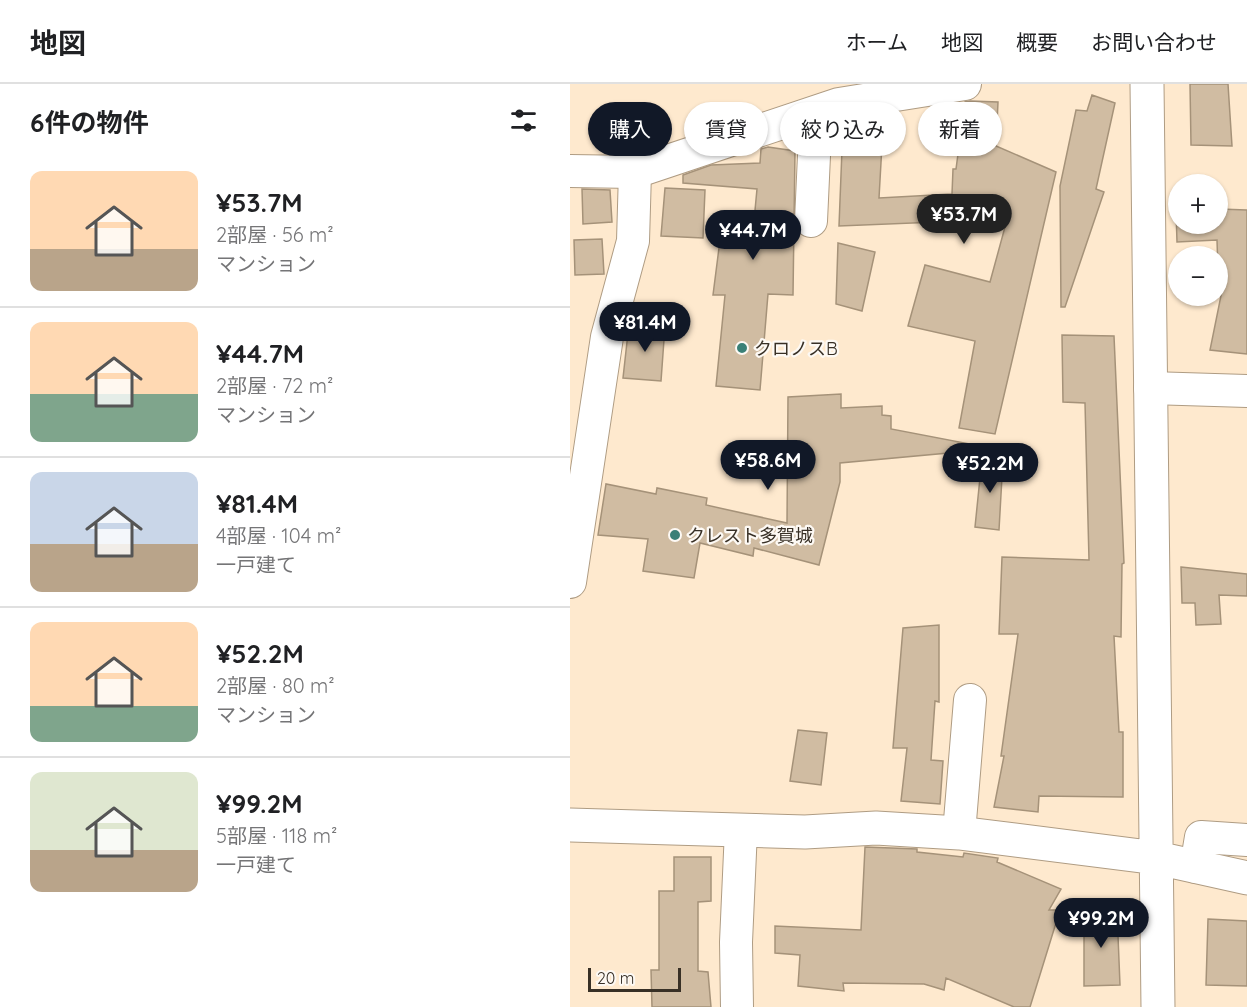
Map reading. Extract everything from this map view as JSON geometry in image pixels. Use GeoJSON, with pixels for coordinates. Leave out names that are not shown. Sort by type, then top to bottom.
{"type":"FeatureCollection","features":[{"type":"Feature","properties":{"kind":"street"},"geometry":{"type":"LineString","coordinates":[[570,171],[635,172],[831,100],[965,84]]}},
{"type":"Feature","properties":{"kind":"street"},"geometry":{"type":"LineString","coordinates":[[1147,84],[1158,1007]]}},
{"type":"Feature","properties":{"kind":"street"},"geometry":{"type":"LineString","coordinates":[[811,222],[831,100]]}},
{"type":"Feature","properties":{"kind":"street"},"geometry":{"type":"LineString","coordinates":[[570,582],[607,337],[633,241],[635,172]]}},
{"type":"Feature","properties":{"kind":"street"},"geometry":{"type":"LineString","coordinates":[[1150,388],[1247,391]]}},
{"type":"Feature","properties":{"kind":"street"},"geometry":{"type":"LineString","coordinates":[[959,833],[970,700]]}},
{"type":"Feature","properties":{"kind":"street"},"geometry":{"type":"LineString","coordinates":[[570,825],[805,832],[876,828],[959,833],[1157,858],[1247,878]]}},
{"type":"Feature","properties":{"kind":"street"},"geometry":{"type":"LineString","coordinates":[[737,1007],[736,942],[741,830]]}},
{"type":"Feature","properties":{"kind":"street"},"geometry":{"type":"LineString","coordinates":[[1196,867],[1201,837],[1247,840]]}},
{"type":"Feature","properties":{"kind":"building"},"geometry":{"type":"Polygon","coordinates":[[[1190,84],[1228,84],[1232,146],[1191,145],[1190,84]]]}},
{"type":"Feature","properties":{"kind":"building"},"geometry":{"type":"Polygon","coordinates":[[[1092,95],[1115,103],[1096,189],[1104,192],[1065,307],[1061,307],[1060,186],[1076,110],[1087,111],[1092,95]]]}},
{"type":"Feature","properties":{"kind":"building"},"geometry":{"type":"Polygon","coordinates":[[[768,147],[780,149],[780,156],[795,156],[793,295],[768,294],[760,390],[716,386],[725,295],[713,295],[720,240],[752,242],[757,189],[683,183],[683,175],[711,165],[760,163],[760,156],[768,156],[768,147]]]}},
{"type":"Feature","properties":{"kind":"building"},"geometry":{"type":"Polygon","coordinates":[[[1002,149],[1056,172],[995,434],[959,428],[975,341],[908,326],[925,265],[990,282],[1005,227],[936,226],[937,222],[839,226],[842,156],[881,156],[879,198],[952,194],[953,169],[956,169],[958,156],[1002,156],[1002,149]]]}},
{"type":"Feature","properties":{"kind":"building"},"geometry":{"type":"Polygon","coordinates":[[[665,188],[705,190],[703,238],[661,236],[665,188]]]}},
{"type":"Feature","properties":{"kind":"building"},"geometry":{"type":"Polygon","coordinates":[[[582,189],[610,190],[612,222],[583,224],[582,189]]]}},
{"type":"Feature","properties":{"kind":"building"},"geometry":{"type":"Polygon","coordinates":[[[1228,209],[1247,210],[1247,354],[1210,350],[1219,306],[1228,306],[1228,246],[1217,246],[1217,240],[1177,242],[1177,234],[1228,234],[1228,209]]]}},
{"type":"Feature","properties":{"kind":"building"},"geometry":{"type":"Polygon","coordinates":[[[602,239],[604,274],[575,275],[574,240],[602,239]]]}},
{"type":"Feature","properties":{"kind":"building"},"geometry":{"type":"Polygon","coordinates":[[[838,243],[875,252],[862,311],[836,304],[838,243]]]}},
{"type":"Feature","properties":{"kind":"building"},"geometry":{"type":"Polygon","coordinates":[[[629,324],[665,326],[661,381],[623,378],[629,324]]]}},
{"type":"Feature","properties":{"kind":"building"},"geometry":{"type":"Polygon","coordinates":[[[1062,335],[1114,336],[1124,563],[1122,564],[1121,637],[1114,636],[1119,732],[1123,732],[1123,797],[1039,796],[1038,812],[994,807],[1004,756],[1001,756],[1018,634],[999,634],[1002,557],[1089,560],[1085,403],[1063,402],[1062,335]]]}},
{"type":"Feature","properties":{"kind":"building"},"geometry":{"type":"Polygon","coordinates":[[[841,394],[841,408],[882,406],[882,415],[891,416],[891,429],[970,444],[970,451],[840,463],[840,482],[819,565],[754,548],[753,556],[700,543],[694,578],[643,571],[648,539],[598,535],[606,484],[656,494],[657,488],[707,498],[706,505],[787,523],[788,397],[841,394]]]}},
{"type":"Feature","properties":{"kind":"building"},"geometry":{"type":"Polygon","coordinates":[[[982,458],[1003,459],[999,530],[975,527],[982,458]]]}},
{"type":"Feature","properties":{"kind":"building"},"geometry":{"type":"Polygon","coordinates":[[[1181,567],[1247,574],[1247,596],[1219,595],[1221,624],[1196,625],[1195,603],[1182,603],[1181,567]]]}},
{"type":"Feature","properties":{"kind":"building"},"geometry":{"type":"Polygon","coordinates":[[[939,625],[939,702],[935,701],[931,760],[943,761],[940,804],[901,801],[907,748],[893,748],[903,628],[939,625]]]}},
{"type":"Feature","properties":{"kind":"building"},"geometry":{"type":"Polygon","coordinates":[[[798,730],[827,733],[821,785],[790,781],[798,730]]]}},
{"type":"Feature","properties":{"kind":"building"},"geometry":{"type":"Polygon","coordinates":[[[865,847],[917,849],[917,852],[963,857],[964,853],[998,858],[997,862],[1061,889],[1049,910],[1060,910],[1030,1007],[1014,1007],[946,978],[944,990],[924,984],[843,983],[844,991],[798,986],[800,955],[775,953],[775,926],[861,930],[865,847]]]}},
{"type":"Feature","properties":{"kind":"building"},"geometry":{"type":"Polygon","coordinates":[[[674,857],[711,857],[711,901],[698,902],[698,971],[708,972],[711,1007],[652,1007],[651,970],[659,970],[659,891],[674,891],[674,857]]]}},
{"type":"Feature","properties":{"kind":"building"},"geometry":{"type":"Polygon","coordinates":[[[1084,911],[1117,911],[1120,985],[1084,986],[1084,911]]]}},
{"type":"Feature","properties":{"kind":"building"},"geometry":{"type":"Polygon","coordinates":[[[1208,919],[1247,921],[1247,986],[1206,985],[1208,919]]]}},
{"type":"Feature","properties":{"kind":"place","name":"クロノスB"},"geometry":{"type":"Point","coordinates":[742,348]}},
{"type":"Feature","properties":{"kind":"place","name":"クレスト多賀城"},"geometry":{"type":"Point","coordinates":[675,535]}}]}
